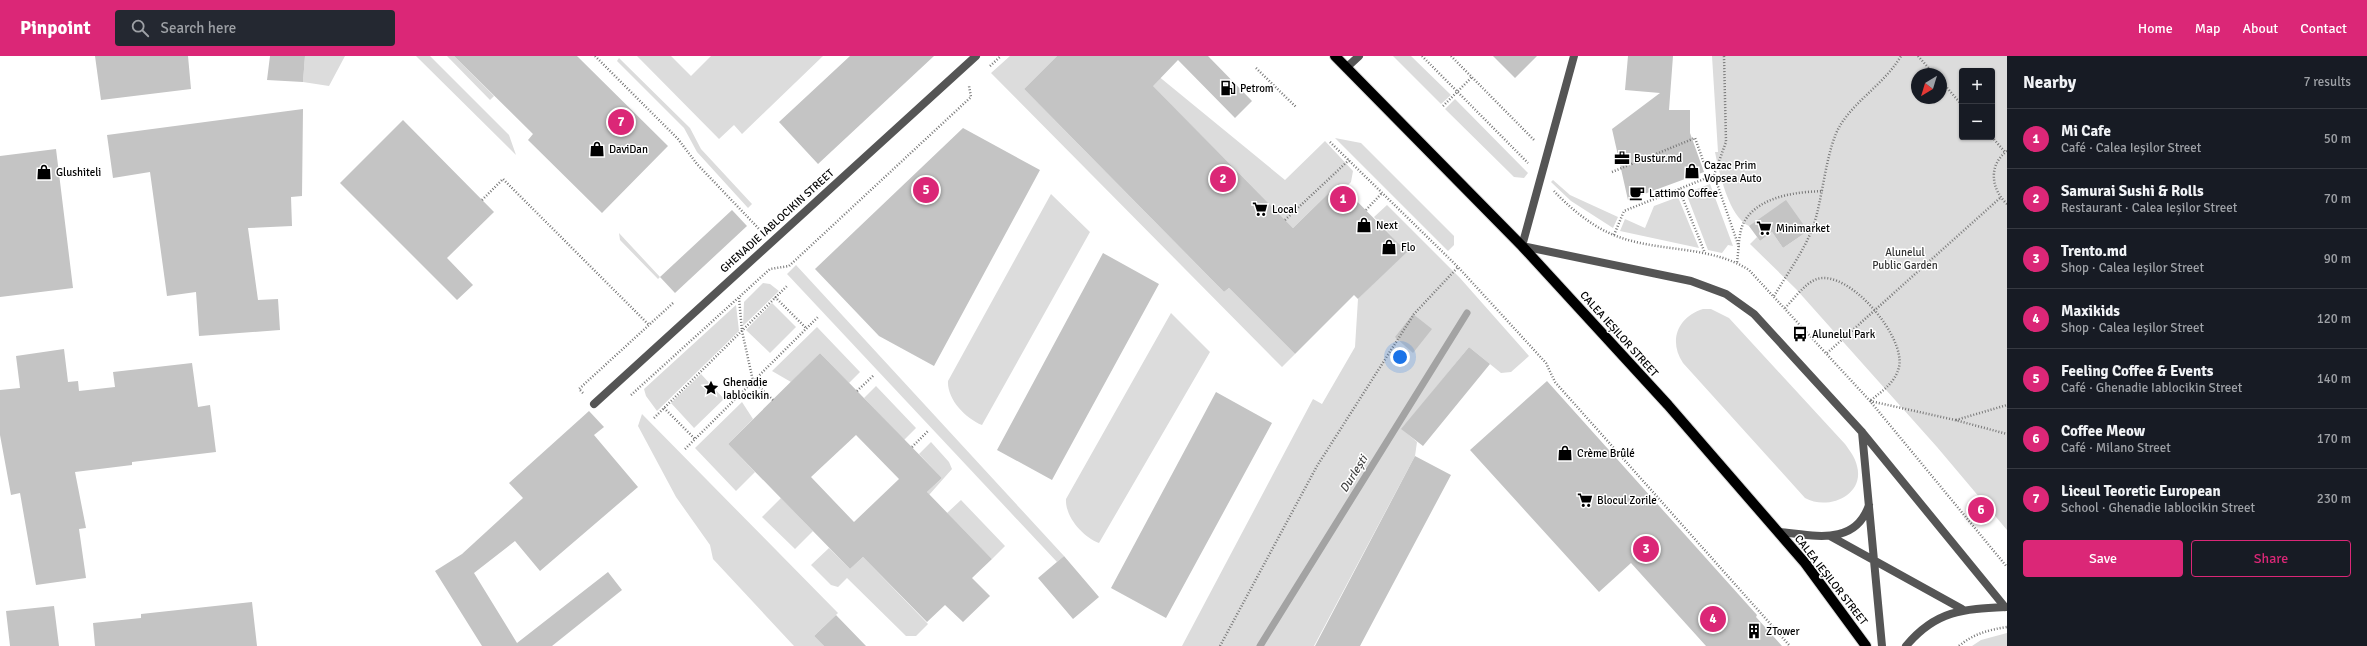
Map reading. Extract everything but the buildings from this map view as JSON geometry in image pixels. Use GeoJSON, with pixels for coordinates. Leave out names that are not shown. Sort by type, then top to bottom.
{"type":"FeatureCollection","features":[{"type":"Feature","properties":{"kind":"main road","name":"CALEA IEȘILOR STREET"},"geometry":{"type":"LineString","coordinates":[[1334,56],[1522,246],[1668,405],[1779,532],[1828,593],[1866,646]]}},
{"type":"Feature","properties":{"kind":"street","name":"GHENADIE IABLOCIKIN STREET"},"geometry":{"type":"LineString","coordinates":[[594,404],[976,56]]}},
{"type":"Feature","properties":{"kind":"street"},"geometry":{"type":"LineString","coordinates":[[1346,68],[1360,56]]}},
{"type":"Feature","properties":{"kind":"street"},"geometry":{"type":"LineString","coordinates":[[1574,56],[1522,246],[1691,282],[1726,294],[1754,314],[1862,432],[2006,607]]}},
{"type":"Feature","properties":{"kind":"street"},"geometry":{"type":"LineString","coordinates":[[1862,432],[1870,501],[1882,646]]}},
{"type":"Feature","properties":{"kind":"street"},"geometry":{"type":"LineString","coordinates":[[1779,532],[1830,536],[1853,529],[1860,524],[1870,501]]}},
{"type":"Feature","properties":{"kind":"street"},"geometry":{"type":"LineString","coordinates":[[1830,536],[1962,609]]}},
{"type":"Feature","properties":{"kind":"street"},"geometry":{"type":"LineString","coordinates":[[1906,646],[1916,633],[1930,624],[1962,609],[2006,607]]}},
{"type":"Feature","properties":{"kind":"path"},"geometry":{"type":"LineString","coordinates":[[595,56],[678,139],[697,164],[771,242]]}},
{"type":"Feature","properties":{"kind":"path"},"geometry":{"type":"LineString","coordinates":[[1422,56],[1530,164]]}},
{"type":"Feature","properties":{"kind":"path"},"geometry":{"type":"LineString","coordinates":[[1451,56],[1548,154]]}},
{"type":"Feature","properties":{"kind":"path"},"geometry":{"type":"LineString","coordinates":[[1724,56],[1726,142],[1714,175],[1739,247]]}},
{"type":"Feature","properties":{"kind":"path"},"geometry":{"type":"LineString","coordinates":[[1774,296],[1801,251],[1813,227],[1835,139],[1841,125],[1892,72],[1901,56]]}},
{"type":"Feature","properties":{"kind":"path"},"geometry":{"type":"LineString","coordinates":[[1918,56],[1929,68]]}},
{"type":"Feature","properties":{"kind":"path"},"geometry":{"type":"LineString","coordinates":[[1256,68],[1296,107]]}},
{"type":"Feature","properties":{"kind":"path"},"geometry":{"type":"LineString","coordinates":[[1443,106],[1472,77]]}},
{"type":"Feature","properties":{"kind":"path"},"geometry":{"type":"LineString","coordinates":[[631,395],[770,269],[789,266],[971,97],[968,86],[972,83]]}},
{"type":"Feature","properties":{"kind":"path"},"geometry":{"type":"LineString","coordinates":[[1947,88],[1959,101]]}},
{"type":"Feature","properties":{"kind":"path"},"geometry":{"type":"LineString","coordinates":[[1612,172],[1696,138],[1705,166]]}},
{"type":"Feature","properties":{"kind":"path"},"geometry":{"type":"LineString","coordinates":[[1995,140],[2006,152],[1998,160],[1993,175],[1996,191],[2000,198],[2007,204]]}},
{"type":"Feature","properties":{"kind":"path"},"geometry":{"type":"LineString","coordinates":[[1330,142],[1458,267],[1546,363],[1555,382],[1790,646]]}},
{"type":"Feature","properties":{"kind":"path"},"geometry":{"type":"LineString","coordinates":[[1285,220],[1348,160]]}},
{"type":"Feature","properties":{"kind":"path"},"geometry":{"type":"LineString","coordinates":[[1614,234],[1624,211],[1714,175]]}},
{"type":"Feature","properties":{"kind":"path"},"geometry":{"type":"LineString","coordinates":[[482,200],[503,179],[649,325]]}},
{"type":"Feature","properties":{"kind":"path"},"geometry":{"type":"LineString","coordinates":[[1551,188],[1581,214],[1614,234],[1629,240],[1705,253],[1737,262],[1759,278],[1870,401],[2007,567]]}},
{"type":"Feature","properties":{"kind":"path"},"geometry":{"type":"LineString","coordinates":[[1679,189],[1705,253]]}},
{"type":"Feature","properties":{"kind":"path"},"geometry":{"type":"LineString","coordinates":[[1737,262],[1744,223],[1751,213],[1766,203],[1785,195],[1823,190]]}},
{"type":"Feature","properties":{"kind":"path"},"geometry":{"type":"LineString","coordinates":[[1366,210],[1382,193]]}},
{"type":"Feature","properties":{"kind":"path"},"geometry":{"type":"LineString","coordinates":[[1827,353],[2000,198]]}},
{"type":"Feature","properties":{"kind":"path"},"geometry":{"type":"LineString","coordinates":[[1220,646],[1317,466],[1414,314],[1458,267]]}},
{"type":"Feature","properties":{"kind":"path"},"geometry":{"type":"LineString","coordinates":[[1785,308],[1810,282],[1827,278],[1845,284],[1873,311],[1894,338],[1900,359],[1896,376],[1887,387],[1870,401]]}},
{"type":"Feature","properties":{"kind":"path"},"geometry":{"type":"LineString","coordinates":[[654,418],[787,286]]}},
{"type":"Feature","properties":{"kind":"path"},"geometry":{"type":"LineString","coordinates":[[775,297],[806,328]]}},
{"type":"Feature","properties":{"kind":"path"},"geometry":{"type":"LineString","coordinates":[[739,298],[742,331],[753,381],[773,400]]}},
{"type":"Feature","properties":{"kind":"path"},"geometry":{"type":"LineString","coordinates":[[594,404],[579,389],[673,303]]}},
{"type":"Feature","properties":{"kind":"path"},"geometry":{"type":"LineString","coordinates":[[685,449],[818,317]]}},
{"type":"Feature","properties":{"kind":"path"},"geometry":{"type":"LineString","coordinates":[[857,391],[874,375]]}},
{"type":"Feature","properties":{"kind":"path"},"geometry":{"type":"LineString","coordinates":[[1870,401],[1956,420],[2007,434]]}},
{"type":"Feature","properties":{"kind":"path"},"geometry":{"type":"LineString","coordinates":[[1956,420],[2007,405]]}},
{"type":"Feature","properties":{"kind":"path"},"geometry":{"type":"LineString","coordinates":[[664,408],[695,439]]}},
{"type":"Feature","properties":{"kind":"path"},"geometry":{"type":"LineString","coordinates":[[912,447],[928,431]]}},
{"type":"Feature","properties":{"kind":"path"},"geometry":{"type":"LineString","coordinates":[[1959,646],[1972,636],[1992,629],[2007,627]]}},
{"type":"Feature","properties":{"kind":"green space"},"geometry":{"type":"Polygon","coordinates":[[[305,56],[345,56],[329,86],[303,82],[305,56]]]}},
{"type":"Feature","properties":{"kind":"green space"},"geometry":{"type":"Polygon","coordinates":[[[416,56],[430,56],[509,135],[516,155],[416,56]]]}},
{"type":"Feature","properties":{"kind":"green space"},"geometry":{"type":"Polygon","coordinates":[[[447,56],[454,56],[494,96],[490,100],[447,56]]]}},
{"type":"Feature","properties":{"kind":"green space"},"geometry":{"type":"Polygon","coordinates":[[[637,56],[671,56],[691,76],[711,56],[823,56],[742,134],[734,125],[719,139],[637,56]]]}},
{"type":"Feature","properties":{"kind":"green space"},"geometry":{"type":"Polygon","coordinates":[[[1010,56],[1057,56],[1024,89],[1224,292],[1229,288],[1295,354],[1282,367],[991,73],[1010,56]]]}},
{"type":"Feature","properties":{"kind":"green space"},"geometry":{"type":"Polygon","coordinates":[[[1123,56],[1135,57],[1285,180],[1325,141],[1353,171],[1351,182],[1344,189],[1339,183],[1293,228],[1123,56]]]}},
{"type":"Feature","properties":{"kind":"green space"},"geometry":{"type":"Polygon","coordinates":[[[1393,56],[1411,56],[1451,95],[1441,104],[1393,56]]]}},
{"type":"Feature","properties":{"kind":"green space","name":"Alunelul Public Garden"},"geometry":{"type":"Polygon","coordinates":[[[1712,56],[2007,56],[2007,530],[1937,447],[1796,289],[1750,244],[1757,237],[1760,241],[1772,232],[1783,248],[1808,231],[1760,228],[1749,226],[1742,221],[1736,213],[1726,193],[1715,152],[1718,152],[1712,56]]]}},
{"type":"Feature","properties":{"kind":"green space"},"geometry":{"type":"Polygon","coordinates":[[[619,58],[690,128],[701,149],[752,204],[748,208],[697,152],[684,128],[617,61],[619,58]]]}},
{"type":"Feature","properties":{"kind":"green space"},"geometry":{"type":"Polygon","coordinates":[[[1455,99],[1528,173],[1524,178],[1514,177],[1445,109],[1455,99]]]}},
{"type":"Feature","properties":{"kind":"green space"},"geometry":{"type":"Polygon","coordinates":[[[1335,138],[1361,143],[1454,236],[1454,245],[1448,251],[1335,138]]]}},
{"type":"Feature","properties":{"kind":"green space"},"geometry":{"type":"Polygon","coordinates":[[[1553,180],[1570,195],[1618,217],[1613,228],[1571,201],[1551,182],[1553,180]]]}},
{"type":"Feature","properties":{"kind":"green space"},"geometry":{"type":"Polygon","coordinates":[[[1710,184],[1733,246],[1728,245],[1722,253],[1708,250],[1686,193],[1710,184]]]}},
{"type":"Feature","properties":{"kind":"green space"},"geometry":{"type":"Polygon","coordinates":[[[1051,194],[1090,232],[982,425],[969,418],[958,407],[950,394],[948,381],[1051,194]]]}},
{"type":"Feature","properties":{"kind":"green space"},"geometry":{"type":"Polygon","coordinates":[[[1678,197],[1699,248],[1620,231],[1625,219],[1645,228],[1654,206],[1678,197]]]}},
{"type":"Feature","properties":{"kind":"green space"},"geometry":{"type":"Polygon","coordinates":[[[1387,205],[1460,278],[1529,356],[1511,372],[1501,373],[1469,347],[1402,429],[1417,442],[1415,456],[1314,646],[1182,646],[1313,399],[1322,404],[1355,347],[1358,299],[1406,252],[1374,217],[1387,205]]]}},
{"type":"Feature","properties":{"kind":"green space"},"geometry":{"type":"Polygon","coordinates":[[[619,233],[660,277],[658,279],[620,240],[619,233]]]}},
{"type":"Feature","properties":{"kind":"green space"},"geometry":{"type":"Polygon","coordinates":[[[796,265],[1064,556],[1057,562],[787,274],[796,265]]]}},
{"type":"Feature","properties":{"kind":"green space"},"geometry":{"type":"Polygon","coordinates":[[[763,283],[770,284],[779,291],[743,326],[744,302],[763,283]]]}},
{"type":"Feature","properties":{"kind":"green space"},"geometry":{"type":"Polygon","coordinates":[[[772,303],[796,327],[770,353],[746,330],[772,303]]]}},
{"type":"Feature","properties":{"kind":"green space"},"geometry":{"type":"Polygon","coordinates":[[[736,305],[739,331],[657,411],[646,396],[644,389],[736,305]]]}},
{"type":"Feature","properties":{"kind":"green space"},"geometry":{"type":"Polygon","coordinates":[[[1703,309],[1711,309],[1729,318],[1845,444],[1854,457],[1858,476],[1855,485],[1843,498],[1824,503],[1814,502],[1805,498],[1683,363],[1676,346],[1678,330],[1687,318],[1703,309]]]}},
{"type":"Feature","properties":{"kind":"green space"},"geometry":{"type":"Polygon","coordinates":[[[1171,313],[1210,352],[1099,543],[1087,536],[1076,526],[1068,513],[1066,499],[1171,313]]]}},
{"type":"Feature","properties":{"kind":"green space"},"geometry":{"type":"Polygon","coordinates":[[[817,327],[860,372],[849,383],[820,353],[791,382],[772,371],[817,327]]]}},
{"type":"Feature","properties":{"kind":"green space"},"geometry":{"type":"Polygon","coordinates":[[[701,374],[724,399],[694,428],[671,403],[701,374]]]}},
{"type":"Feature","properties":{"kind":"green space"},"geometry":{"type":"Polygon","coordinates":[[[876,386],[916,428],[904,440],[864,398],[876,386]]]}},
{"type":"Feature","properties":{"kind":"green space"},"geometry":{"type":"Polygon","coordinates":[[[742,402],[753,419],[728,444],[755,472],[736,491],[695,448],[742,402]]]}},
{"type":"Feature","properties":{"kind":"green space"},"geometry":{"type":"Polygon","coordinates":[[[642,414],[838,613],[814,636],[824,646],[794,646],[713,559],[710,545],[676,497],[638,426],[642,414]]]}},
{"type":"Feature","properties":{"kind":"green space"},"geometry":{"type":"Polygon","coordinates":[[[931,442],[949,462],[952,469],[929,495],[927,492],[942,478],[919,454],[931,442]]]}},
{"type":"Feature","properties":{"kind":"green space"},"geometry":{"type":"Polygon","coordinates":[[[781,498],[813,531],[795,549],[762,517],[781,498]]]}},
{"type":"Feature","properties":{"kind":"green space"},"geometry":{"type":"Polygon","coordinates":[[[961,500],[1005,546],[992,559],[947,513],[961,500]]]}},
{"type":"Feature","properties":{"kind":"green space"},"geometry":{"type":"Polygon","coordinates":[[[829,548],[850,569],[863,557],[928,624],[916,636],[906,636],[847,578],[838,587],[831,585],[811,565],[829,548]]]}},
{"type":"Feature","properties":{"kind":"green space"},"geometry":{"type":"Polygon","coordinates":[[[2007,633],[2007,646],[1972,646],[1981,640],[2007,633]]]}},
{"type":"Feature","properties":{"kind":"waterway","name":"Durlești"},"geometry":{"type":"LineString","coordinates":[[1260,646],[1467,313]]}},
{"type":"Feature","properties":{"kind":"place","name":"Petrom"},"geometry":{"type":"Point","coordinates":[1228,88]}},
{"type":"Feature","properties":{"kind":"place","name":"Liceul Teoretic European"},"geometry":{"type":"Point","coordinates":[621,122]}},
{"type":"Feature","properties":{"kind":"place","name":"DaviDan"},"geometry":{"type":"Point","coordinates":[597,149]}},
{"type":"Feature","properties":{"kind":"place","name":"Bustur.md"},"geometry":{"type":"Point","coordinates":[1622,158]}},
{"type":"Feature","properties":{"kind":"place","name":"Cazac Prim Vopsea Auto"},"geometry":{"type":"Point","coordinates":[1692,171]}},
{"type":"Feature","properties":{"kind":"place","name":"Glushiteli"},"geometry":{"type":"Point","coordinates":[44,172]}},
{"type":"Feature","properties":{"kind":"place","name":"Samurai Sushi & Rolls"},"geometry":{"type":"Point","coordinates":[1223,179]}},
{"type":"Feature","properties":{"kind":"place","name":"Feeling Coffee & Events"},"geometry":{"type":"Point","coordinates":[926,190]}},
{"type":"Feature","properties":{"kind":"place","name":"Lattimo Coffee"},"geometry":{"type":"Point","coordinates":[1637,193]}},
{"type":"Feature","properties":{"kind":"place","name":"Mi Cafe"},"geometry":{"type":"Point","coordinates":[1343,199]}},
{"type":"Feature","properties":{"kind":"place","name":"Local"},"geometry":{"type":"Point","coordinates":[1260,209]}},
{"type":"Feature","properties":{"kind":"place","name":"Next"},"geometry":{"type":"Point","coordinates":[1364,225]}},
{"type":"Feature","properties":{"kind":"place","name":"Minimarket"},"geometry":{"type":"Point","coordinates":[1764,228]}},
{"type":"Feature","properties":{"kind":"place","name":"Flo"},"geometry":{"type":"Point","coordinates":[1389,247]}},
{"type":"Feature","properties":{"kind":"place","name":"Alunelul Park"},"geometry":{"type":"Point","coordinates":[1800,334]}},
{"type":"Feature","properties":{"kind":"place","name":"Ghenadie Iablocikin"},"geometry":{"type":"Point","coordinates":[711,388]}},
{"type":"Feature","properties":{"kind":"place","name":"Crème Brûlé"},"geometry":{"type":"Point","coordinates":[1565,453]}},
{"type":"Feature","properties":{"kind":"place","name":"Blocul Zorile"},"geometry":{"type":"Point","coordinates":[1585,500]}},
{"type":"Feature","properties":{"kind":"place","name":"Coffee Meow"},"geometry":{"type":"Point","coordinates":[1981,510]}},
{"type":"Feature","properties":{"kind":"place","name":"Trento.md"},"geometry":{"type":"Point","coordinates":[1646,549]}},
{"type":"Feature","properties":{"kind":"place","name":"Maxikids"},"geometry":{"type":"Point","coordinates":[1713,619]}},
{"type":"Feature","properties":{"kind":"place","name":"ZTower"},"geometry":{"type":"Point","coordinates":[1754,631]}}]}
